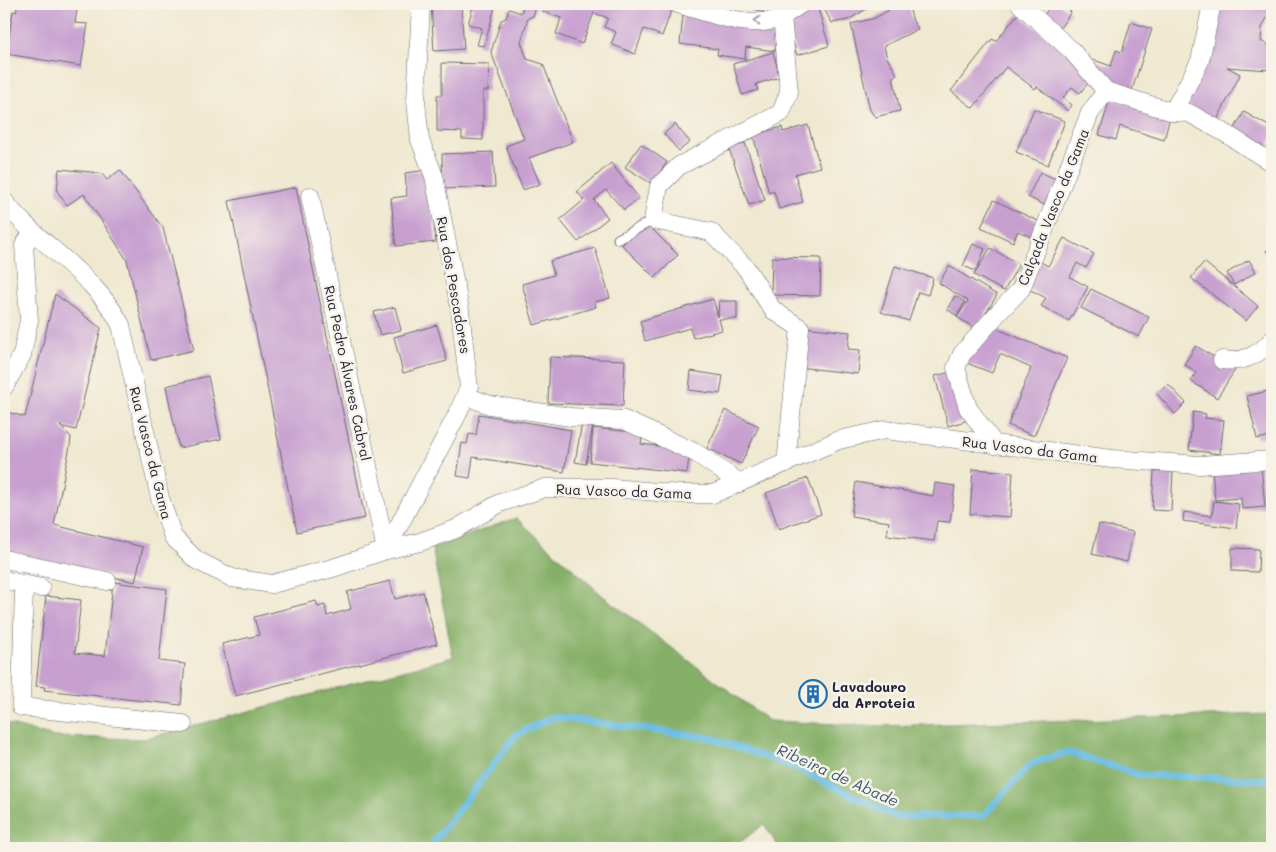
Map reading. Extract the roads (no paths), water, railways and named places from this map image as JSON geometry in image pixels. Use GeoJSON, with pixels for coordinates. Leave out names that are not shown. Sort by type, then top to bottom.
{"type":"FeatureCollection","features":[{"type":"Feature","properties":{"kind":"street","name":"Rua dos Pescadores"},"geometry":{"type":"LineString","coordinates":[[386,550],[469,388],[460,310],[434,176],[420,140],[416,100],[421,4]]}},
{"type":"Feature","properties":{"kind":"street"},"geometry":{"type":"LineString","coordinates":[[678,4],[730,18],[755,22],[764,22],[782,16],[802,4]]}},
{"type":"Feature","properties":{"kind":"street"},"geometry":{"type":"LineString","coordinates":[[1020,4],[1071,50],[1106,91],[1173,112],[1189,113],[1272,163]]}},
{"type":"Feature","properties":{"kind":"street"},"geometry":{"type":"LineString","coordinates":[[1173,112],[1200,61],[1212,4]]}},
{"type":"Feature","properties":{"kind":"street"},"geometry":{"type":"LineString","coordinates":[[782,16],[789,92],[781,113],[679,166],[660,186],[653,220],[711,232],[746,268],[773,310],[800,328],[786,463]]}},
{"type":"Feature","properties":{"kind":"street","name":"Calçada Vasco da Gama"},"geometry":{"type":"LineString","coordinates":[[995,445],[968,408],[956,368],[962,354],[1021,289],[1090,113],[1106,91]]}},
{"type":"Feature","properties":{"kind":"street","name":"Rua Pedro Álvares Cabral"},"geometry":{"type":"LineString","coordinates":[[310,196],[386,550]]}},
{"type":"Feature","properties":{"kind":"street","name":"Rua Vasco da Gama"},"geometry":{"type":"LineString","coordinates":[[4,201],[33,232],[98,290],[121,325],[160,498],[172,537],[196,560],[232,578],[272,584],[334,568],[456,529],[500,503],[545,488],[612,488],[680,494],[713,494],[839,440],[885,430],[1112,459],[1200,465],[1272,460]]}},
{"type":"Feature","properties":{"kind":"street"},"geometry":{"type":"LineString","coordinates":[[4,387],[22,355],[29,320],[24,246],[33,232]]}},
{"type":"Feature","properties":{"kind":"street"},"geometry":{"type":"LineString","coordinates":[[1222,360],[1237,362],[1263,351],[1272,340]]}},
{"type":"Feature","properties":{"kind":"street"},"geometry":{"type":"LineString","coordinates":[[466,396],[490,406],[571,417],[624,420],[696,453],[740,484]]}},
{"type":"Feature","properties":{"kind":"street"},"geometry":{"type":"LineString","coordinates":[[4,559],[107,580]]}},
{"type":"Feature","properties":{"kind":"street"},"geometry":{"type":"LineString","coordinates":[[4,580],[41,588]]}},
{"type":"Feature","properties":{"kind":"street"},"geometry":{"type":"LineString","coordinates":[[24,585],[21,707],[183,724]]}},
{"type":"Feature","properties":{"kind":"lane"},"geometry":{"type":"LineString","coordinates":[[618,239],[653,220]]}},
{"type":"Feature","properties":{"kind":"waterway","name":"Ribeira de Abade"},"geometry":{"type":"LineString","coordinates":[[429,848],[516,735],[553,717],[711,738],[796,768],[896,817],[983,816],[1031,764],[1067,752],[1140,775],[1272,780]]}},
{"type":"Feature","properties":{"kind":"place","name":"Lavadouro da Arroteia"},"geometry":{"type":"Point","coordinates":[813,694]}}]}
